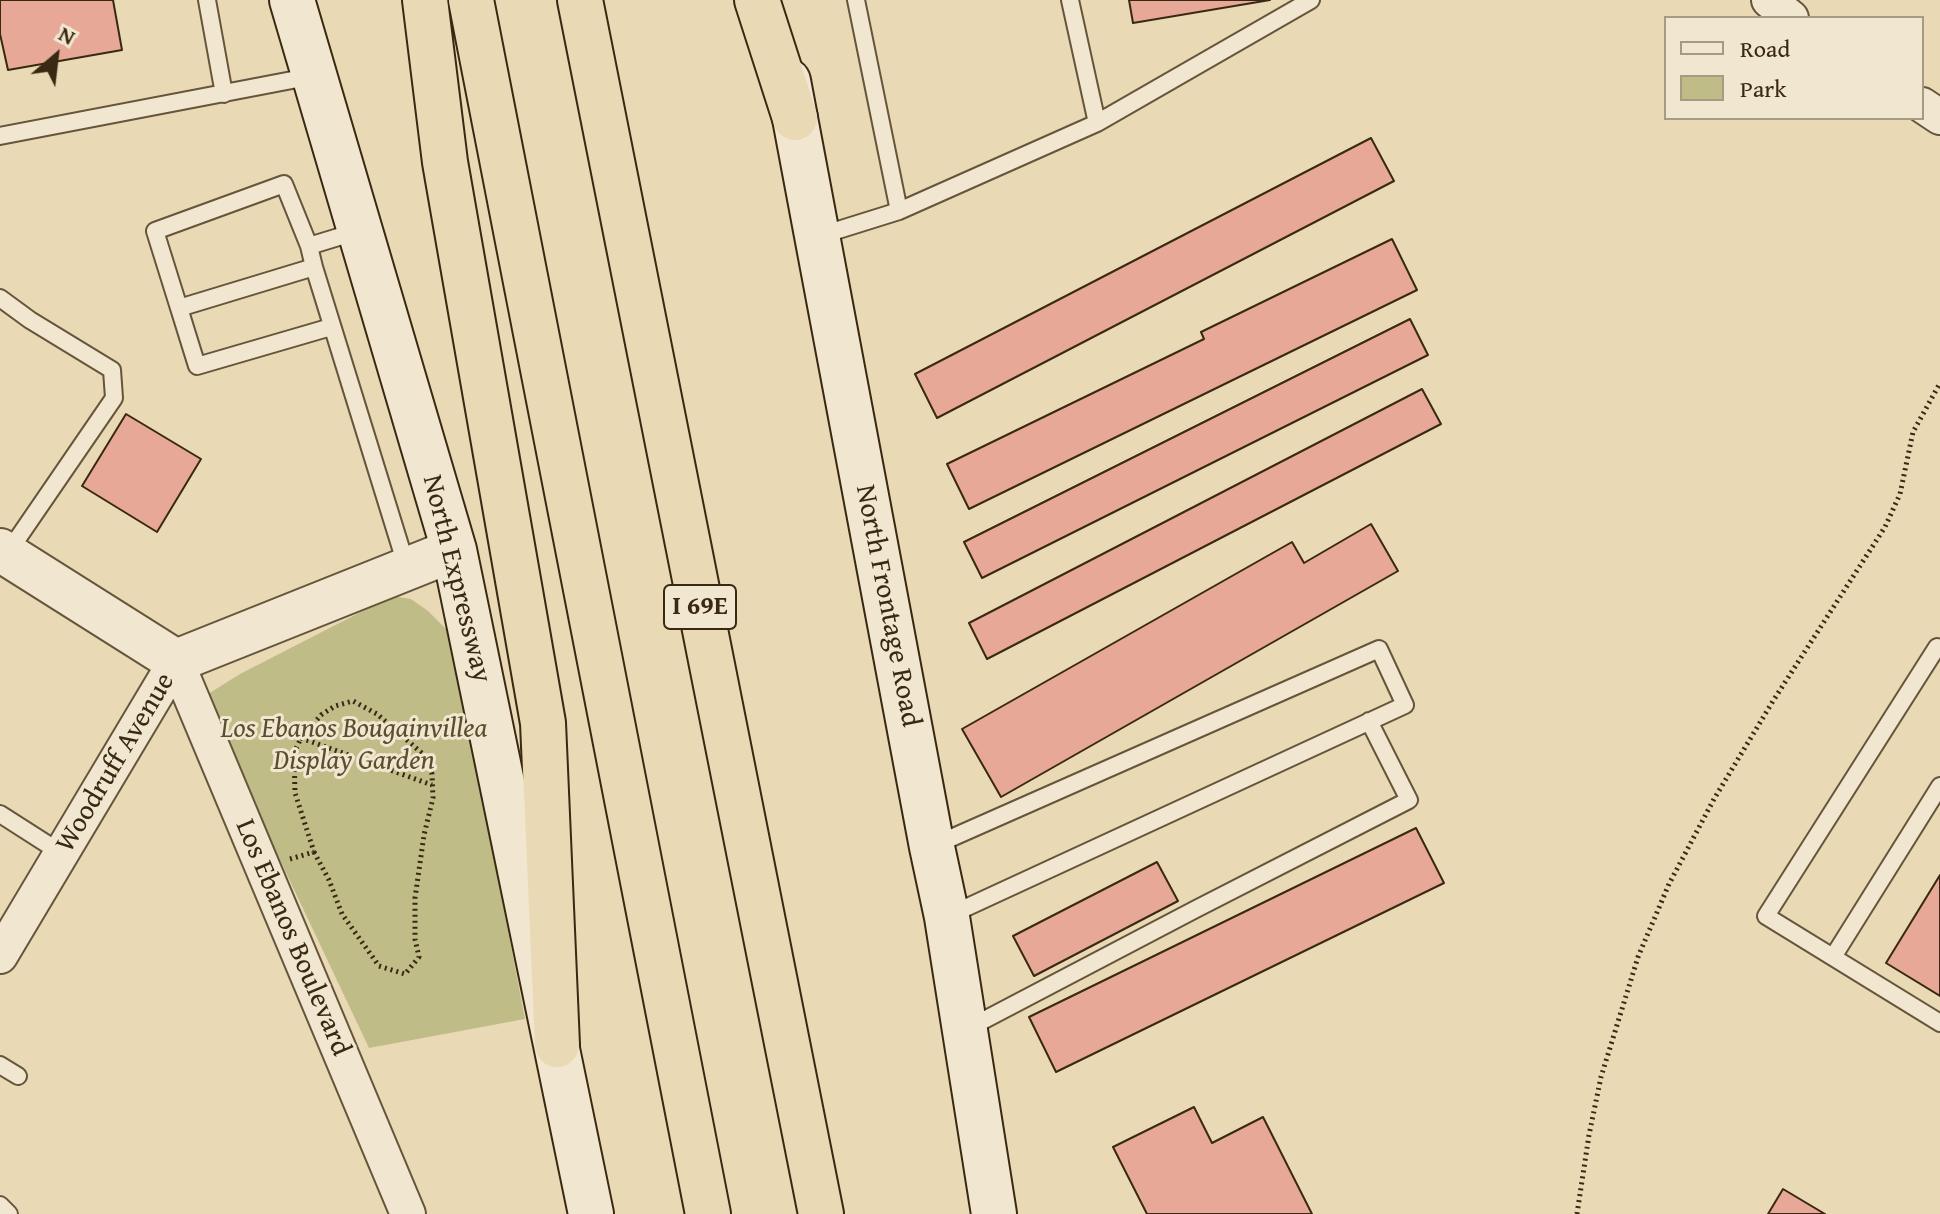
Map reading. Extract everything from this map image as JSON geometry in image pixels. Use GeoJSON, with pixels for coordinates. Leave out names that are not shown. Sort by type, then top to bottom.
{"type":"FeatureCollection","features":[{"type":"Feature","properties":{"kind":"highway"},"geometry":{"type":"LineString","coordinates":[[425,0],[445,162],[543,723],[557,1045]]}},
{"type":"Feature","properties":{"kind":"highway"},"geometry":{"type":"LineString","coordinates":[[471,0],[708,1214]]}},
{"type":"Feature","properties":{"kind":"highway","name":"I 69E"},"geometry":{"type":"LineString","coordinates":[[580,0],[821,1214]]}},
{"type":"Feature","properties":{"kind":"highway"},"geometry":{"type":"LineString","coordinates":[[757,0],[795,118]]}},
{"type":"Feature","properties":{"kind":"main road","name":"North Expressway"},"geometry":{"type":"LineString","coordinates":[[292,0],[454,550],[591,1214]]}},
{"type":"Feature","properties":{"kind":"main road","name":"North Frontage Road"},"geometry":{"type":"LineString","coordinates":[[771,0],[947,917],[994,1214]]}},
{"type":"Feature","properties":{"kind":"street"},"geometry":{"type":"LineString","coordinates":[[1769,0],[1789,16]]}},
{"type":"Feature","properties":{"kind":"street","name":"Woodruff Avenue"},"geometry":{"type":"LineString","coordinates":[[0,956],[176,661],[454,550]]}},
{"type":"Feature","properties":{"kind":"street"},"geometry":{"type":"LineString","coordinates":[[4,552],[176,661]]}},
{"type":"Feature","properties":{"kind":"street","name":"Los Ebanos Boulevard"},"geometry":{"type":"LineString","coordinates":[[176,661],[408,1214]]}},
{"type":"Feature","properties":{"kind":"lane"},"geometry":{"type":"LineString","coordinates":[[207,0],[224,94]]}},
{"type":"Feature","properties":{"kind":"lane"},"geometry":{"type":"LineString","coordinates":[[856,0],[899,211]]}},
{"type":"Feature","properties":{"kind":"lane"},"geometry":{"type":"LineString","coordinates":[[1070,0],[1097,123]]}},
{"type":"Feature","properties":{"kind":"lane"},"geometry":{"type":"LineString","coordinates":[[818,236],[899,211],[1097,123],[1311,0]]}},
{"type":"Feature","properties":{"kind":"lane"},"geometry":{"type":"LineString","coordinates":[[0,136],[314,76]]}},
{"type":"Feature","properties":{"kind":"lane"},"geometry":{"type":"LineString","coordinates":[[331,327],[197,366],[155,231],[284,184],[309,246],[331,327],[407,569]]}},
{"type":"Feature","properties":{"kind":"lane"},"geometry":{"type":"LineString","coordinates":[[309,246],[360,231]]}},
{"type":"Feature","properties":{"kind":"lane"},"geometry":{"type":"LineString","coordinates":[[179,308],[314,267]]}},
{"type":"Feature","properties":{"kind":"lane"},"geometry":{"type":"LineString","coordinates":[[0,298],[112,370],[114,398],[4,552]]}},
{"type":"Feature","properties":{"kind":"lane"},"geometry":{"type":"LineString","coordinates":[[1940,649],[1937,647],[1766,916],[1940,1023]]}},
{"type":"Feature","properties":{"kind":"lane"},"geometry":{"type":"LineString","coordinates":[[932,847],[1379,649],[1405,705],[947,917]]}},
{"type":"Feature","properties":{"kind":"lane"},"geometry":{"type":"LineString","coordinates":[[964,1030],[1409,800],[1369,721]]}},
{"type":"Feature","properties":{"kind":"lane"},"geometry":{"type":"LineString","coordinates":[[1833,957],[1940,786]]}},
{"type":"Feature","properties":{"kind":"lane"},"geometry":{"type":"LineString","coordinates":[[0,814],[61,853]]}},
{"type":"Feature","properties":{"kind":"lane"},"geometry":{"type":"LineString","coordinates":[[0,1065],[18,1076]]}},
{"type":"Feature","properties":{"kind":"lane"},"geometry":{"type":"LineString","coordinates":[[0,1205],[9,1214]]}},
{"type":"Feature","properties":{"kind":"path"},"geometry":{"type":"LineString","coordinates":[[1577,1214],[1601,1077],[1638,957],[1669,884],[1758,725],[1885,527],[1900,494],[1913,432],[1940,383]]}},
{"type":"Feature","properties":{"kind":"path"},"geometry":{"type":"LineString","coordinates":[[353,701],[377,714],[424,755],[432,774],[433,798],[415,898],[415,939],[419,957],[405,974],[379,966],[342,914],[314,852],[295,793],[294,753],[301,738],[321,715],[335,706],[353,701]]}},
{"type":"Feature","properties":{"kind":"path"},"geometry":{"type":"LineString","coordinates":[[301,738],[433,785]]}},
{"type":"Feature","properties":{"kind":"path"},"geometry":{"type":"LineString","coordinates":[[262,866],[314,852]]}},
{"type":"Feature","properties":{"kind":"green space","name":"Los Ebanos Bougainvillea Display Garden"},"geometry":{"type":"Polygon","coordinates":[[[392,596],[411,599],[451,634],[525,1019],[369,1048],[228,750],[208,694],[240,674],[392,596]]]}},
{"type":"Feature","properties":{"kind":"building"},"geometry":{"type":"Polygon","coordinates":[[[0,0],[113,0],[122,50],[8,70],[0,34],[0,0]]]}},
{"type":"Feature","properties":{"kind":"building"},"geometry":{"type":"Polygon","coordinates":[[[1129,0],[1270,0],[1133,23],[1129,0]]]}},
{"type":"Feature","properties":{"kind":"building"},"geometry":{"type":"Polygon","coordinates":[[[1371,138],[1394,181],[937,418],[915,374],[1371,138]]]}},
{"type":"Feature","properties":{"kind":"building"},"geometry":{"type":"Polygon","coordinates":[[[1392,239],[1417,290],[969,509],[947,464],[1204,339],[1201,332],[1392,239]]]}},
{"type":"Feature","properties":{"kind":"building"},"geometry":{"type":"Polygon","coordinates":[[[1410,319],[1428,355],[982,578],[964,542],[1410,319]]]}},
{"type":"Feature","properties":{"kind":"building"},"geometry":{"type":"Polygon","coordinates":[[[1422,389],[1441,424],[987,659],[969,623],[1422,389]]]}},
{"type":"Feature","properties":{"kind":"building"},"geometry":{"type":"Polygon","coordinates":[[[126,414],[201,459],[157,532],[82,486],[126,414]]]}},
{"type":"Feature","properties":{"kind":"building"},"geometry":{"type":"Polygon","coordinates":[[[1371,524],[1398,571],[1001,797],[962,729],[1292,542],[1304,563],[1371,524]]]}},
{"type":"Feature","properties":{"kind":"building"},"geometry":{"type":"Polygon","coordinates":[[[1416,828],[1444,883],[1056,1072],[1029,1017],[1416,828]]]}},
{"type":"Feature","properties":{"kind":"building"},"geometry":{"type":"Polygon","coordinates":[[[1157,862],[1178,901],[1034,976],[1013,936],[1157,862]]]}},
{"type":"Feature","properties":{"kind":"building"},"geometry":{"type":"Polygon","coordinates":[[[1940,875],[1940,996],[1886,963],[1940,875]]]}},
{"type":"Feature","properties":{"kind":"building"},"geometry":{"type":"Polygon","coordinates":[[[1194,1107],[1212,1143],[1263,1117],[1312,1214],[1147,1214],[1113,1147],[1194,1107]]]}},
{"type":"Feature","properties":{"kind":"building"},"geometry":{"type":"Polygon","coordinates":[[[1783,1189],[1825,1214],[1768,1214],[1783,1189]]]}}]}
